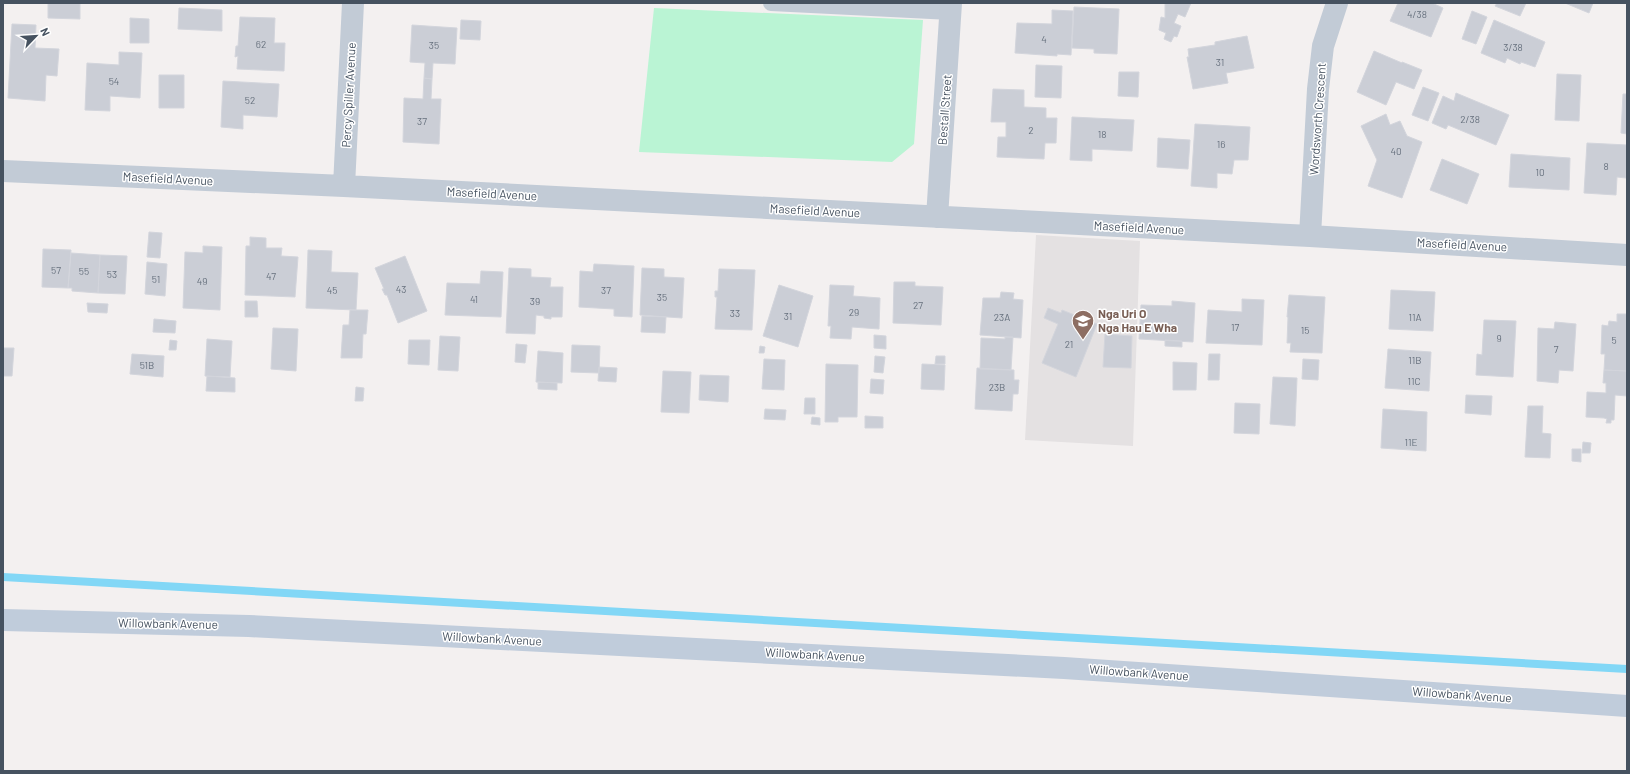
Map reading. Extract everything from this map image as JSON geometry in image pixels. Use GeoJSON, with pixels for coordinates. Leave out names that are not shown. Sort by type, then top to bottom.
{"type":"FeatureCollection","features":[{"type":"Feature","properties":{"kind":"main road","name":"Willowbank Avenue"},"geometry":{"type":"LineString","coordinates":[[3,620],[249,626],[1041,667],[1627,706]]}},
{"type":"Feature","properties":{"kind":"street","name":"Percy Spiller Avenue"},"geometry":{"type":"LineString","coordinates":[[344,186],[354,3]]}},
{"type":"Feature","properties":{"kind":"street","name":"Wordsworth Crescent"},"geometry":{"type":"LineString","coordinates":[[1310,236],[1319,82],[1323,46],[1337,3]]}},
{"type":"Feature","properties":{"kind":"street","name":"Bestall Street"},"geometry":{"type":"LineString","coordinates":[[937,217],[951,8]]}},
{"type":"Feature","properties":{"kind":"street","name":"Masefield Avenue"},"geometry":{"type":"LineString","coordinates":[[3,171],[344,186],[1310,236],[1627,255]]}},
{"type":"Feature","properties":{"kind":"lane"},"geometry":{"type":"LineString","coordinates":[[771,3],[951,8]]}},
{"type":"Feature","properties":{"kind":"shaded area","name":"Nga Uri O Nga Hau E Wha"},"geometry":{"type":"Polygon","coordinates":[[[1036,235],[1140,241],[1133,446],[1025,440],[1036,235]]]}},
{"type":"Feature","properties":{"kind":"green space"},"geometry":{"type":"Polygon","coordinates":[[[654,8],[923,20],[914,144],[892,162],[639,152],[654,8]]]}},
{"type":"Feature","properties":{"kind":"building"},"geometry":{"type":"Polygon","coordinates":[[[48,3],[80,3],[80,19],[48,18],[48,3]]]}},
{"type":"Feature","properties":{"kind":"building"},"geometry":{"type":"Polygon","coordinates":[[[1165,3],[1191,3],[1185,17],[1178,14],[1174,23],[1181,26],[1177,37],[1174,36],[1171,42],[1164,39],[1166,33],[1159,30],[1161,17],[1165,18],[1165,3]]]}},
{"type":"Feature","properties":{"kind":"building"},"geometry":{"type":"Polygon","coordinates":[[[1398,3],[1432,3],[1443,8],[1431,37],[1390,21],[1398,3]]]}},
{"type":"Feature","properties":{"kind":"building"},"geometry":{"type":"Polygon","coordinates":[[[1497,3],[1526,3],[1520,16],[1495,6],[1497,3]]]}},
{"type":"Feature","properties":{"kind":"building"},"geometry":{"type":"Polygon","coordinates":[[[1565,3],[1593,3],[1589,13],[1565,3]]]}},
{"type":"Feature","properties":{"kind":"building"},"geometry":{"type":"Polygon","coordinates":[[[1074,7],[1119,9],[1117,54],[1094,53],[1094,49],[1072,48],[1074,7]]]}},
{"type":"Feature","properties":{"kind":"building"},"geometry":{"type":"Polygon","coordinates":[[[179,8],[222,10],[222,31],[178,29],[179,8]]]}},
{"type":"Feature","properties":{"kind":"building"},"geometry":{"type":"Polygon","coordinates":[[[1052,10],[1073,11],[1071,55],[1057,54],[1057,56],[1015,53],[1017,23],[1052,24],[1052,10]]]}},
{"type":"Feature","properties":{"kind":"building"},"geometry":{"type":"Polygon","coordinates":[[[1472,11],[1487,17],[1476,44],[1462,39],[1472,11]]]}},
{"type":"Feature","properties":{"kind":"building"},"geometry":{"type":"Polygon","coordinates":[[[240,17],[275,18],[274,43],[285,43],[284,71],[237,69],[238,56],[235,57],[236,46],[238,46],[240,17]]]}},
{"type":"Feature","properties":{"kind":"building"},"geometry":{"type":"Polygon","coordinates":[[[130,18],[149,19],[149,43],[130,43],[130,18]]]}},
{"type":"Feature","properties":{"kind":"building"},"geometry":{"type":"Polygon","coordinates":[[[461,20],[481,21],[480,40],[460,39],[461,20]]]}},
{"type":"Feature","properties":{"kind":"building"},"geometry":{"type":"Polygon","coordinates":[[[1494,20],[1545,42],[1535,67],[1521,62],[1520,64],[1507,58],[1505,63],[1481,53],[1494,20]]]}},
{"type":"Feature","properties":{"kind":"building"},"geometry":{"type":"Polygon","coordinates":[[[12,24],[36,25],[35,48],[59,49],[57,76],[46,75],[45,101],[8,98],[12,24]]]}},
{"type":"Feature","properties":{"kind":"building"},"geometry":{"type":"Polygon","coordinates":[[[412,25],[457,28],[455,64],[433,63],[432,79],[424,78],[425,63],[410,62],[412,25]]]}},
{"type":"Feature","properties":{"kind":"building"},"geometry":{"type":"Polygon","coordinates":[[[1247,36],[1254,68],[1226,73],[1228,83],[1193,89],[1187,57],[1189,57],[1188,49],[1215,45],[1215,42],[1247,36]]]}},
{"type":"Feature","properties":{"kind":"building"},"geometry":{"type":"Polygon","coordinates":[[[1374,51],[1422,70],[1414,89],[1396,82],[1386,105],[1357,92],[1374,51]]]}},
{"type":"Feature","properties":{"kind":"building"},"geometry":{"type":"Polygon","coordinates":[[[119,52],[142,53],[140,98],[110,96],[110,111],[85,110],[87,63],[119,65],[119,52]]]}},
{"type":"Feature","properties":{"kind":"building"},"geometry":{"type":"Polygon","coordinates":[[[1036,65],[1062,66],[1061,98],[1035,97],[1036,65]]]}},
{"type":"Feature","properties":{"kind":"building"},"geometry":{"type":"Polygon","coordinates":[[[1119,72],[1139,72],[1138,97],[1118,96],[1119,72]]]}},
{"type":"Feature","properties":{"kind":"building"},"geometry":{"type":"Polygon","coordinates":[[[1557,74],[1581,75],[1579,121],[1555,120],[1557,74]]]}},
{"type":"Feature","properties":{"kind":"building"},"geometry":{"type":"Polygon","coordinates":[[[159,75],[184,75],[184,108],[159,108],[159,75]]]}},
{"type":"Feature","properties":{"kind":"building"},"geometry":{"type":"Polygon","coordinates":[[[424,78],[432,79],[431,99],[441,99],[439,144],[403,142],[404,98],[423,99],[424,78]]]}},
{"type":"Feature","properties":{"kind":"building"},"geometry":{"type":"Polygon","coordinates":[[[223,81],[279,84],[277,117],[243,115],[243,129],[221,127],[223,81]]]}},
{"type":"Feature","properties":{"kind":"building"},"geometry":{"type":"Polygon","coordinates":[[[1423,87],[1439,93],[1428,121],[1412,115],[1423,87]]]}},
{"type":"Feature","properties":{"kind":"building"},"geometry":{"type":"Polygon","coordinates":[[[993,89],[1024,90],[1024,107],[1046,108],[1046,118],[1057,118],[1056,143],[1045,143],[1044,159],[997,157],[998,137],[1006,137],[1006,122],[991,122],[993,89]]]}},
{"type":"Feature","properties":{"kind":"building"},"geometry":{"type":"Polygon","coordinates":[[[1456,93],[1509,115],[1496,145],[1448,125],[1446,129],[1432,123],[1443,96],[1454,101],[1456,93]]]}},
{"type":"Feature","properties":{"kind":"building"},"geometry":{"type":"Polygon","coordinates":[[[1623,94],[1627,94],[1627,134],[1621,133],[1623,94]]]}},
{"type":"Feature","properties":{"kind":"building"},"geometry":{"type":"Polygon","coordinates":[[[1386,114],[1390,125],[1400,121],[1407,136],[1422,142],[1402,198],[1368,186],[1377,160],[1361,126],[1386,114]]]}},
{"type":"Feature","properties":{"kind":"building"},"geometry":{"type":"Polygon","coordinates":[[[1072,117],[1134,120],[1132,151],[1092,149],[1092,161],[1070,160],[1072,117]]]}},
{"type":"Feature","properties":{"kind":"building"},"geometry":{"type":"Polygon","coordinates":[[[1195,124],[1250,127],[1248,160],[1234,160],[1232,174],[1217,173],[1217,188],[1191,186],[1195,124]]]}},
{"type":"Feature","properties":{"kind":"building"},"geometry":{"type":"Polygon","coordinates":[[[1158,138],[1190,140],[1188,169],[1157,167],[1158,138]]]}},
{"type":"Feature","properties":{"kind":"building"},"geometry":{"type":"Polygon","coordinates":[[[1587,143],[1627,145],[1626,178],[1617,177],[1616,195],[1584,193],[1587,143]]]}},
{"type":"Feature","properties":{"kind":"building"},"geometry":{"type":"Polygon","coordinates":[[[1511,154],[1570,158],[1569,190],[1509,187],[1511,154]]]}},
{"type":"Feature","properties":{"kind":"building"},"geometry":{"type":"Polygon","coordinates":[[[1442,159],[1479,174],[1467,204],[1430,190],[1442,159]]]}},
{"type":"Feature","properties":{"kind":"building"},"geometry":{"type":"Polygon","coordinates":[[[149,232],[162,233],[160,258],[147,257],[149,232]]]}},
{"type":"Feature","properties":{"kind":"building"},"geometry":{"type":"Polygon","coordinates":[[[250,237],[266,238],[266,248],[282,248],[281,256],[298,257],[295,297],[245,295],[246,246],[250,246],[250,237]]]}},
{"type":"Feature","properties":{"kind":"building"},"geometry":{"type":"Polygon","coordinates":[[[203,246],[222,247],[220,310],[183,308],[185,252],[203,253],[203,246]]]}},
{"type":"Feature","properties":{"kind":"building"},"geometry":{"type":"Polygon","coordinates":[[[43,249],[71,250],[68,288],[42,287],[43,249]]]}},
{"type":"Feature","properties":{"kind":"building"},"geometry":{"type":"Polygon","coordinates":[[[308,250],[332,251],[331,272],[358,273],[356,310],[306,308],[308,250]]]}},
{"type":"Feature","properties":{"kind":"building"},"geometry":{"type":"Polygon","coordinates":[[[71,253],[100,255],[98,293],[72,291],[72,288],[68,288],[71,253]]]}},
{"type":"Feature","properties":{"kind":"building"},"geometry":{"type":"Polygon","coordinates":[[[100,255],[127,256],[125,294],[98,293],[100,255]]]}},
{"type":"Feature","properties":{"kind":"building"},"geometry":{"type":"Polygon","coordinates":[[[405,256],[427,311],[398,323],[387,295],[385,295],[382,289],[384,289],[375,268],[405,256]]]}},
{"type":"Feature","properties":{"kind":"building"},"geometry":{"type":"Polygon","coordinates":[[[147,262],[167,264],[165,296],[145,294],[147,262]]]}},
{"type":"Feature","properties":{"kind":"building"},"geometry":{"type":"Polygon","coordinates":[[[594,264],[634,266],[632,317],[614,316],[614,309],[579,307],[580,271],[593,272],[594,264]]]}},
{"type":"Feature","properties":{"kind":"building"},"geometry":{"type":"Polygon","coordinates":[[[509,268],[531,269],[531,277],[551,278],[550,287],[563,287],[562,317],[551,317],[551,319],[536,315],[535,334],[506,333],[509,268]]]}},
{"type":"Feature","properties":{"kind":"building"},"geometry":{"type":"Polygon","coordinates":[[[642,268],[664,269],[664,277],[684,278],[682,318],[640,315],[642,268]]]}},
{"type":"Feature","properties":{"kind":"building"},"geometry":{"type":"Polygon","coordinates":[[[719,269],[755,270],[752,330],[715,329],[717,297],[715,297],[715,291],[718,291],[719,269]]]}},
{"type":"Feature","properties":{"kind":"building"},"geometry":{"type":"Polygon","coordinates":[[[481,271],[503,272],[501,317],[445,315],[447,283],[480,284],[481,271]]]}},
{"type":"Feature","properties":{"kind":"building"},"geometry":{"type":"Polygon","coordinates":[[[894,282],[915,282],[915,286],[943,287],[941,325],[893,323],[894,282]]]}},
{"type":"Feature","properties":{"kind":"building"},"geometry":{"type":"Polygon","coordinates":[[[779,285],[813,296],[798,347],[763,336],[779,285]]]}},
{"type":"Feature","properties":{"kind":"building"},"geometry":{"type":"Polygon","coordinates":[[[830,285],[854,286],[853,296],[880,298],[879,329],[852,327],[851,339],[830,338],[831,326],[828,326],[830,285]]]}},
{"type":"Feature","properties":{"kind":"building"},"geometry":{"type":"Polygon","coordinates":[[[1391,290],[1435,292],[1433,331],[1389,329],[1391,290]]]}},
{"type":"Feature","properties":{"kind":"building"},"geometry":{"type":"Polygon","coordinates":[[[1001,292],[1014,293],[1013,299],[1023,300],[1021,338],[980,335],[983,298],[1000,298],[1001,292]]]}},
{"type":"Feature","properties":{"kind":"building"},"geometry":{"type":"Polygon","coordinates":[[[1289,295],[1325,297],[1322,353],[1290,352],[1291,343],[1287,343],[1289,295]]]}},
{"type":"Feature","properties":{"kind":"building"},"geometry":{"type":"Polygon","coordinates":[[[1242,299],[1264,300],[1262,345],[1206,343],[1208,310],[1242,312],[1242,299]]]}},
{"type":"Feature","properties":{"kind":"building"},"geometry":{"type":"Polygon","coordinates":[[[245,301],[257,301],[258,317],[245,317],[245,301]]]}},
{"type":"Feature","properties":{"kind":"building"},"geometry":{"type":"Polygon","coordinates":[[[1172,301],[1195,303],[1193,342],[1139,339],[1141,305],[1172,306],[1172,301]]]}},
{"type":"Feature","properties":{"kind":"building"},"geometry":{"type":"Polygon","coordinates":[[[87,303],[108,304],[107,313],[88,312],[87,303]]]}},
{"type":"Feature","properties":{"kind":"building"},"geometry":{"type":"Polygon","coordinates":[[[1048,308],[1061,313],[1062,310],[1097,324],[1076,377],[1042,363],[1058,324],[1044,318],[1048,308]]]}},
{"type":"Feature","properties":{"kind":"building"},"geometry":{"type":"Polygon","coordinates":[[[350,310],[368,310],[366,334],[363,334],[362,358],[341,358],[343,325],[349,325],[350,310]]]}},
{"type":"Feature","properties":{"kind":"building"},"geometry":{"type":"Polygon","coordinates":[[[1617,314],[1627,314],[1627,371],[1604,370],[1605,354],[1601,354],[1602,325],[1608,326],[1609,321],[1617,322],[1617,314]]]}},
{"type":"Feature","properties":{"kind":"building"},"geometry":{"type":"Polygon","coordinates":[[[642,316],[666,317],[665,333],[641,332],[642,316]]]}},
{"type":"Feature","properties":{"kind":"building"},"geometry":{"type":"Polygon","coordinates":[[[154,319],[176,321],[175,333],[153,332],[154,319]]]}},
{"type":"Feature","properties":{"kind":"building"},"geometry":{"type":"Polygon","coordinates":[[[1484,320],[1516,321],[1513,377],[1476,375],[1477,354],[1482,355],[1484,320]]]}},
{"type":"Feature","properties":{"kind":"building"},"geometry":{"type":"Polygon","coordinates":[[[1555,322],[1576,324],[1573,371],[1559,370],[1558,383],[1537,381],[1538,328],[1554,329],[1555,322]]]}},
{"type":"Feature","properties":{"kind":"building"},"geometry":{"type":"Polygon","coordinates":[[[273,328],[298,329],[296,371],[271,369],[273,328]]]}},
{"type":"Feature","properties":{"kind":"building"},"geometry":{"type":"Polygon","coordinates":[[[1105,334],[1132,336],[1131,368],[1103,367],[1105,334]]]}},
{"type":"Feature","properties":{"kind":"building"},"geometry":{"type":"Polygon","coordinates":[[[874,335],[886,336],[886,349],[874,348],[874,335]]]}},
{"type":"Feature","properties":{"kind":"building"},"geometry":{"type":"Polygon","coordinates":[[[440,336],[460,337],[458,371],[438,370],[440,336]]]}},
{"type":"Feature","properties":{"kind":"building"},"geometry":{"type":"Polygon","coordinates":[[[1005,337],[1013,337],[1011,370],[980,369],[981,338],[1005,339],[1005,337]]]}},
{"type":"Feature","properties":{"kind":"building"},"geometry":{"type":"Polygon","coordinates":[[[207,339],[232,341],[230,377],[205,376],[207,339]]]}},
{"type":"Feature","properties":{"kind":"building"},"geometry":{"type":"Polygon","coordinates":[[[170,340],[177,341],[176,350],[169,350],[170,340]]]}},
{"type":"Feature","properties":{"kind":"building"},"geometry":{"type":"Polygon","coordinates":[[[409,340],[430,340],[429,365],[408,364],[409,340]]]}},
{"type":"Feature","properties":{"kind":"building"},"geometry":{"type":"Polygon","coordinates":[[[1165,340],[1182,341],[1182,347],[1165,346],[1165,340]]]}},
{"type":"Feature","properties":{"kind":"building"},"geometry":{"type":"Polygon","coordinates":[[[516,344],[527,345],[525,363],[515,362],[516,344]]]}},
{"type":"Feature","properties":{"kind":"building"},"geometry":{"type":"Polygon","coordinates":[[[572,345],[600,346],[599,373],[571,372],[572,345]]]}},
{"type":"Feature","properties":{"kind":"building"},"geometry":{"type":"Polygon","coordinates":[[[760,346],[765,347],[764,353],[759,353],[760,346]]]}},
{"type":"Feature","properties":{"kind":"building"},"geometry":{"type":"Polygon","coordinates":[[[3,348],[14,348],[12,376],[3,376],[3,348]]]}},
{"type":"Feature","properties":{"kind":"building"},"geometry":{"type":"Polygon","coordinates":[[[1388,349],[1431,352],[1429,391],[1385,388],[1388,349]]]}},
{"type":"Feature","properties":{"kind":"building"},"geometry":{"type":"Polygon","coordinates":[[[538,351],[563,353],[562,383],[536,382],[538,351]]]}},
{"type":"Feature","properties":{"kind":"building"},"geometry":{"type":"Polygon","coordinates":[[[132,354],[164,356],[163,377],[130,374],[132,354]]]}},
{"type":"Feature","properties":{"kind":"building"},"geometry":{"type":"Polygon","coordinates":[[[1209,354],[1220,354],[1219,380],[1208,380],[1209,354]]]}},
{"type":"Feature","properties":{"kind":"building"},"geometry":{"type":"Polygon","coordinates":[[[875,356],[885,357],[883,373],[874,372],[875,356]]]}},
{"type":"Feature","properties":{"kind":"building"},"geometry":{"type":"Polygon","coordinates":[[[936,356],[945,356],[945,364],[935,364],[936,356]]]}},
{"type":"Feature","properties":{"kind":"building"},"geometry":{"type":"Polygon","coordinates":[[[764,359],[785,360],[784,390],[762,389],[764,359]]]}},
{"type":"Feature","properties":{"kind":"building"},"geometry":{"type":"Polygon","coordinates":[[[1303,359],[1319,360],[1318,380],[1302,379],[1303,359]]]}},
{"type":"Feature","properties":{"kind":"building"},"geometry":{"type":"Polygon","coordinates":[[[1173,362],[1197,363],[1196,390],[1173,390],[1173,362]]]}},
{"type":"Feature","properties":{"kind":"building"},"geometry":{"type":"Polygon","coordinates":[[[826,364],[858,365],[857,417],[838,417],[838,422],[825,422],[826,364]]]}},
{"type":"Feature","properties":{"kind":"building"},"geometry":{"type":"Polygon","coordinates":[[[922,364],[945,365],[944,390],[921,389],[922,364]]]}},
{"type":"Feature","properties":{"kind":"building"},"geometry":{"type":"Polygon","coordinates":[[[599,367],[617,368],[616,382],[598,381],[599,367]]]}},
{"type":"Feature","properties":{"kind":"building"},"geometry":{"type":"Polygon","coordinates":[[[977,368],[1014,370],[1014,380],[1019,380],[1018,394],[1013,394],[1012,411],[975,409],[977,368]]]}},
{"type":"Feature","properties":{"kind":"building"},"geometry":{"type":"Polygon","coordinates":[[[1604,370],[1627,371],[1627,396],[1615,395],[1614,420],[1611,420],[1611,423],[1606,423],[1607,419],[1604,418],[1586,417],[1587,392],[1606,393],[1606,383],[1603,383],[1604,370]]]}},
{"type":"Feature","properties":{"kind":"building"},"geometry":{"type":"Polygon","coordinates":[[[663,371],[691,372],[689,413],[661,412],[663,371]]]}},
{"type":"Feature","properties":{"kind":"building"},"geometry":{"type":"Polygon","coordinates":[[[700,375],[729,376],[728,402],[699,400],[700,375]]]}},
{"type":"Feature","properties":{"kind":"building"},"geometry":{"type":"Polygon","coordinates":[[[207,376],[235,378],[235,392],[206,391],[207,376]]]}},
{"type":"Feature","properties":{"kind":"building"},"geometry":{"type":"Polygon","coordinates":[[[1273,377],[1297,378],[1295,426],[1270,424],[1273,377]]]}},
{"type":"Feature","properties":{"kind":"building"},"geometry":{"type":"Polygon","coordinates":[[[871,379],[884,380],[883,394],[870,393],[871,379]]]}},
{"type":"Feature","properties":{"kind":"building"},"geometry":{"type":"Polygon","coordinates":[[[538,382],[557,383],[557,390],[538,389],[538,382]]]}},
{"type":"Feature","properties":{"kind":"building"},"geometry":{"type":"Polygon","coordinates":[[[356,387],[364,388],[363,401],[355,401],[356,387]]]}},
{"type":"Feature","properties":{"kind":"building"},"geometry":{"type":"Polygon","coordinates":[[[1466,395],[1492,396],[1491,415],[1465,413],[1466,395]]]}},
{"type":"Feature","properties":{"kind":"building"},"geometry":{"type":"Polygon","coordinates":[[[805,398],[815,398],[815,414],[804,414],[805,398]]]}},
{"type":"Feature","properties":{"kind":"building"},"geometry":{"type":"Polygon","coordinates":[[[1235,403],[1260,404],[1259,434],[1234,433],[1235,403]]]}},
{"type":"Feature","properties":{"kind":"building"},"geometry":{"type":"Polygon","coordinates":[[[1528,406],[1543,406],[1542,433],[1551,434],[1550,458],[1525,457],[1528,406]]]}},
{"type":"Feature","properties":{"kind":"building"},"geometry":{"type":"Polygon","coordinates":[[[765,409],[786,410],[785,420],[764,419],[765,409]]]}},
{"type":"Feature","properties":{"kind":"building"},"geometry":{"type":"Polygon","coordinates":[[[1383,409],[1427,412],[1426,451],[1381,448],[1383,409]]]}},
{"type":"Feature","properties":{"kind":"building"},"geometry":{"type":"Polygon","coordinates":[[[865,416],[883,417],[883,428],[865,428],[865,416]]]}},
{"type":"Feature","properties":{"kind":"building"},"geometry":{"type":"Polygon","coordinates":[[[812,417],[820,418],[820,425],[811,424],[812,417]]]}},
{"type":"Feature","properties":{"kind":"building"},"geometry":{"type":"Polygon","coordinates":[[[1583,442],[1591,443],[1590,453],[1582,453],[1583,442]]]}},
{"type":"Feature","properties":{"kind":"building"},"geometry":{"type":"Polygon","coordinates":[[[1572,449],[1581,449],[1581,462],[1572,461],[1572,449]]]}},
{"type":"Feature","properties":{"kind":"waterway"},"geometry":{"type":"LineString","coordinates":[[3,577],[1627,669]]}},
{"type":"Feature","properties":{"kind":"place","name":"Nga Uri O Nga Hau E Wha"},"geometry":{"type":"Point","coordinates":[1083,340]}}]}
